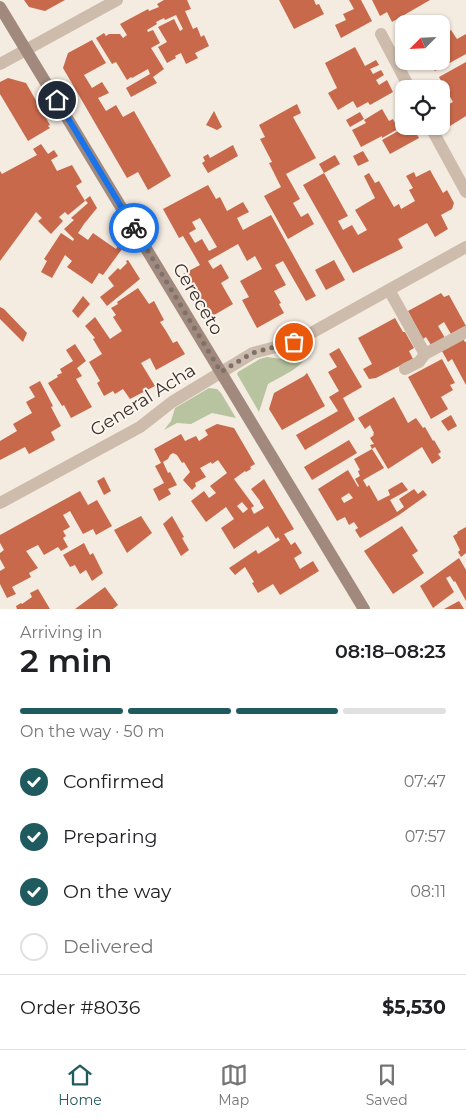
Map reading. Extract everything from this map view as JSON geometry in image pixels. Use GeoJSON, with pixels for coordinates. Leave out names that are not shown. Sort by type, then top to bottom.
{"type":"FeatureCollection","features":[{"type":"Feature","properties":{"kind":"main road","name":"Cereceto"},"geometry":{"type":"LineString","coordinates":[[0,7],[364,609]]}},
{"type":"Feature","properties":{"kind":"street"},"geometry":{"type":"LineString","coordinates":[[0,64],[117,0]]}},
{"type":"Feature","properties":{"kind":"street"},"geometry":{"type":"LineString","coordinates":[[381,34],[405,80]]}},
{"type":"Feature","properties":{"kind":"street"},"geometry":{"type":"LineString","coordinates":[[435,135],[466,192]]}},
{"type":"Feature","properties":{"kind":"street","name":"General Acha"},"geometry":{"type":"LineString","coordinates":[[0,503],[140,427],[172,402],[252,353],[294,342],[466,247]]}},
{"type":"Feature","properties":{"kind":"street"},"geometry":{"type":"LineString","coordinates":[[389,290],[425,354]]}},
{"type":"Feature","properties":{"kind":"street"},"geometry":{"type":"LineString","coordinates":[[405,369],[419,362],[425,354],[466,332]]}},
{"type":"Feature","properties":{"kind":"green space"},"geometry":{"type":"Polygon","coordinates":[[[312,349],[298,366],[268,384],[259,412],[237,374],[238,372],[260,359],[267,357],[289,360],[312,349]]]}},
{"type":"Feature","properties":{"kind":"green space"},"geometry":{"type":"Polygon","coordinates":[[[209,388],[217,389],[221,393],[236,418],[212,413],[191,424],[177,423],[164,430],[171,421],[175,408],[209,388]]]}},
{"type":"Feature","properties":{"kind":"building"},"geometry":{"type":"Polygon","coordinates":[[[24,0],[65,0],[45,11],[29,7],[24,0]]]}},
{"type":"Feature","properties":{"kind":"building"},"geometry":{"type":"Polygon","coordinates":[[[164,0],[187,0],[191,9],[185,11],[193,29],[197,27],[201,37],[204,35],[209,46],[195,53],[198,58],[186,64],[181,53],[167,63],[158,47],[167,42],[158,27],[174,19],[180,31],[183,29],[176,15],[156,22],[157,24],[147,30],[148,32],[153,30],[160,43],[151,48],[164,69],[153,77],[157,83],[131,97],[126,88],[150,74],[148,69],[127,80],[116,62],[112,64],[96,38],[104,33],[106,36],[109,34],[120,34],[123,38],[127,35],[120,24],[148,9],[149,11],[159,7],[157,4],[164,0]]]}},
{"type":"Feature","properties":{"kind":"building"},"geometry":{"type":"Polygon","coordinates":[[[279,0],[314,0],[316,5],[319,4],[324,14],[294,29],[279,0]]]}},
{"type":"Feature","properties":{"kind":"building"},"geometry":{"type":"Polygon","coordinates":[[[349,0],[361,0],[372,21],[341,38],[335,25],[346,20],[343,14],[354,9],[349,0]]]}},
{"type":"Feature","properties":{"kind":"building"},"geometry":{"type":"Polygon","coordinates":[[[372,0],[430,0],[404,15],[395,15],[395,20],[392,22],[387,12],[380,16],[372,0]]]}},
{"type":"Feature","properties":{"kind":"building"},"geometry":{"type":"Polygon","coordinates":[[[450,31],[457,39],[466,34],[466,54],[450,63],[450,31]]]}},
{"type":"Feature","properties":{"kind":"building"},"geometry":{"type":"Polygon","coordinates":[[[92,40],[106,63],[84,75],[92,88],[102,82],[109,93],[98,98],[106,111],[116,105],[123,117],[134,111],[171,176],[148,190],[138,172],[127,178],[63,68],[68,53],[92,40]]]}},
{"type":"Feature","properties":{"kind":"building"},"geometry":{"type":"Polygon","coordinates":[[[355,47],[365,66],[376,60],[379,65],[370,69],[373,74],[381,70],[384,75],[376,80],[379,85],[387,80],[393,92],[370,105],[368,102],[357,108],[353,101],[338,110],[328,93],[337,88],[325,63],[355,47]]]}},
{"type":"Feature","properties":{"kind":"building"},"geometry":{"type":"Polygon","coordinates":[[[466,62],[466,116],[450,126],[450,104],[453,102],[450,97],[450,80],[441,80],[439,77],[466,62]]]}},
{"type":"Feature","properties":{"kind":"building"},"geometry":{"type":"Polygon","coordinates":[[[8,78],[26,83],[50,125],[48,126],[50,128],[28,141],[0,94],[0,82],[8,78]]]}},
{"type":"Feature","properties":{"kind":"building"},"geometry":{"type":"Polygon","coordinates":[[[297,104],[301,113],[293,117],[316,158],[286,174],[300,199],[293,203],[301,217],[308,213],[314,224],[288,239],[264,196],[281,187],[269,163],[272,162],[260,139],[265,137],[259,125],[297,104]]]}},
{"type":"Feature","properties":{"kind":"building"},"geometry":{"type":"Polygon","coordinates":[[[382,109],[389,121],[393,119],[395,131],[361,147],[352,130],[366,123],[364,120],[382,109]]]}},
{"type":"Feature","properties":{"kind":"building"},"geometry":{"type":"Polygon","coordinates":[[[214,111],[222,127],[217,130],[206,125],[214,111]]]}},
{"type":"Feature","properties":{"kind":"building"},"geometry":{"type":"Polygon","coordinates":[[[360,112],[364,119],[350,127],[346,120],[360,112]]]}},
{"type":"Feature","properties":{"kind":"building"},"geometry":{"type":"Polygon","coordinates":[[[395,133],[395,135],[417,135],[419,138],[390,154],[382,140],[395,133]]]}},
{"type":"Feature","properties":{"kind":"building"},"geometry":{"type":"Polygon","coordinates":[[[41,144],[48,154],[54,150],[58,156],[51,160],[57,171],[72,165],[82,182],[76,186],[85,201],[68,215],[65,212],[59,217],[63,221],[51,234],[38,221],[42,218],[36,212],[0,261],[0,171],[2,174],[37,155],[33,149],[41,144]]]}},
{"type":"Feature","properties":{"kind":"building"},"geometry":{"type":"Polygon","coordinates":[[[233,145],[238,156],[208,173],[202,163],[205,161],[203,157],[208,154],[210,158],[233,145]]]}},
{"type":"Feature","properties":{"kind":"building"},"geometry":{"type":"Polygon","coordinates":[[[363,151],[369,161],[358,166],[353,156],[363,151]]]}},
{"type":"Feature","properties":{"kind":"building"},"geometry":{"type":"Polygon","coordinates":[[[335,155],[340,164],[324,173],[319,164],[335,155]]]}},
{"type":"Feature","properties":{"kind":"building"},"geometry":{"type":"Polygon","coordinates":[[[430,170],[443,193],[447,190],[454,203],[452,209],[441,215],[448,229],[435,237],[427,223],[398,239],[403,248],[353,273],[303,185],[324,173],[348,216],[338,221],[343,230],[352,225],[358,235],[367,230],[355,210],[375,198],[364,176],[369,173],[375,183],[379,181],[394,207],[399,204],[401,209],[415,201],[409,190],[413,188],[406,176],[414,172],[416,177],[430,170]]]}},
{"type":"Feature","properties":{"kind":"building"},"geometry":{"type":"Polygon","coordinates":[[[208,185],[216,199],[220,197],[227,211],[243,202],[249,212],[237,218],[243,230],[271,215],[316,296],[306,301],[283,261],[275,265],[286,285],[274,291],[284,313],[257,328],[242,300],[249,297],[240,281],[262,269],[255,256],[247,261],[238,244],[208,261],[213,269],[221,264],[229,278],[221,283],[233,304],[209,318],[183,274],[200,265],[183,236],[179,238],[163,209],[208,185]],[[200,218],[192,222],[196,229],[189,233],[195,243],[202,239],[209,251],[217,247],[200,218]]]}},
{"type":"Feature","properties":{"kind":"building"},"geometry":{"type":"Polygon","coordinates":[[[90,196],[97,208],[78,233],[88,240],[93,233],[116,249],[119,244],[122,249],[103,275],[99,273],[92,284],[67,267],[72,261],[65,255],[52,278],[41,272],[47,261],[44,259],[61,233],[73,241],[74,239],[64,229],[74,220],[71,218],[88,203],[85,200],[90,196]]]}},
{"type":"Feature","properties":{"kind":"building"},"geometry":{"type":"Polygon","coordinates":[[[128,260],[140,279],[107,306],[100,297],[114,286],[108,278],[118,268],[120,270],[128,260]]]}},
{"type":"Feature","properties":{"kind":"building"},"geometry":{"type":"Polygon","coordinates":[[[334,260],[345,280],[326,290],[315,270],[334,260]]]}},
{"type":"Feature","properties":{"kind":"building"},"geometry":{"type":"Polygon","coordinates":[[[138,288],[149,304],[154,301],[164,320],[160,322],[173,343],[177,341],[185,354],[156,370],[150,358],[141,363],[155,386],[130,399],[123,389],[115,394],[113,391],[104,396],[97,383],[100,381],[89,362],[102,354],[93,339],[95,338],[85,326],[95,317],[110,339],[122,331],[113,317],[116,315],[111,308],[138,288]]]}},
{"type":"Feature","properties":{"kind":"building"},"geometry":{"type":"Polygon","coordinates":[[[441,293],[444,297],[449,295],[466,326],[458,330],[466,342],[466,385],[452,359],[448,362],[437,342],[431,345],[426,337],[423,339],[408,311],[441,293]],[[444,322],[438,326],[445,338],[451,334],[444,322]]]}},
{"type":"Feature","properties":{"kind":"building"},"geometry":{"type":"Polygon","coordinates":[[[83,296],[90,304],[78,318],[72,311],[83,296]]]}},
{"type":"Feature","properties":{"kind":"building"},"geometry":{"type":"Polygon","coordinates":[[[0,307],[27,333],[23,342],[0,319],[0,307]]]}},
{"type":"Feature","properties":{"kind":"building"},"geometry":{"type":"Polygon","coordinates":[[[395,318],[414,348],[409,351],[413,359],[376,378],[369,379],[363,369],[372,364],[358,338],[395,318]]]}},
{"type":"Feature","properties":{"kind":"building"},"geometry":{"type":"Polygon","coordinates":[[[75,344],[86,361],[77,368],[82,376],[76,379],[92,407],[71,418],[48,383],[62,373],[60,369],[73,361],[66,350],[75,344]]]}},
{"type":"Feature","properties":{"kind":"building"},"geometry":{"type":"Polygon","coordinates":[[[339,348],[362,387],[343,398],[355,420],[305,450],[296,435],[338,411],[329,397],[339,391],[328,372],[337,367],[329,354],[339,348]]]}},
{"type":"Feature","properties":{"kind":"building"},"geometry":{"type":"Polygon","coordinates":[[[442,359],[455,383],[450,385],[453,390],[441,397],[448,409],[431,419],[408,377],[442,359]]]}},
{"type":"Feature","properties":{"kind":"building"},"geometry":{"type":"Polygon","coordinates":[[[307,373],[325,406],[282,430],[269,409],[274,393],[307,373]]]}},
{"type":"Feature","properties":{"kind":"building"},"geometry":{"type":"Polygon","coordinates":[[[40,381],[61,426],[51,432],[55,440],[29,454],[25,447],[0,460],[0,441],[17,431],[13,424],[32,413],[26,402],[35,397],[29,387],[40,381]]]}},
{"type":"Feature","properties":{"kind":"building"},"geometry":{"type":"Polygon","coordinates":[[[394,397],[408,423],[416,418],[423,428],[425,427],[441,452],[438,454],[441,458],[432,464],[422,447],[388,469],[375,447],[372,449],[370,445],[374,444],[370,438],[374,433],[370,425],[365,429],[358,418],[394,397]]]}},
{"type":"Feature","properties":{"kind":"building"},"geometry":{"type":"Polygon","coordinates":[[[451,415],[457,426],[448,431],[441,421],[451,415]]]}},
{"type":"Feature","properties":{"kind":"building"},"geometry":{"type":"Polygon","coordinates":[[[217,424],[234,428],[255,464],[250,467],[251,469],[234,479],[254,506],[251,508],[254,514],[264,508],[251,489],[264,479],[294,529],[284,534],[291,545],[295,542],[302,553],[294,558],[300,569],[313,561],[319,571],[280,595],[273,584],[258,593],[245,567],[235,575],[229,568],[256,550],[258,554],[280,540],[278,537],[276,539],[268,526],[234,549],[221,528],[234,519],[226,507],[206,522],[191,501],[204,491],[209,498],[216,493],[210,486],[227,473],[218,460],[200,468],[206,477],[195,483],[196,486],[192,490],[183,480],[190,472],[184,462],[182,463],[177,455],[173,453],[170,455],[163,462],[177,485],[168,489],[171,494],[159,501],[153,489],[164,483],[155,466],[161,463],[154,449],[181,434],[185,441],[196,436],[199,441],[208,435],[205,430],[217,424]],[[242,502],[237,506],[243,513],[248,509],[242,502]]]}},
{"type":"Feature","properties":{"kind":"building"},"geometry":{"type":"Polygon","coordinates":[[[349,440],[357,453],[312,480],[304,467],[349,440]]]}},
{"type":"Feature","properties":{"kind":"building"},"geometry":{"type":"Polygon","coordinates":[[[372,449],[384,468],[363,480],[367,487],[369,485],[378,501],[390,495],[388,490],[402,482],[408,490],[390,500],[397,512],[404,507],[399,499],[414,489],[418,494],[423,490],[427,495],[399,515],[360,538],[355,530],[358,528],[354,522],[349,525],[345,517],[337,521],[318,489],[348,470],[358,487],[355,479],[360,476],[358,471],[360,470],[354,459],[372,449]],[[349,493],[341,498],[344,503],[353,498],[349,493]]]}},
{"type":"Feature","properties":{"kind":"building"},"geometry":{"type":"Polygon","coordinates":[[[104,477],[111,491],[104,495],[97,481],[104,477]]]}},
{"type":"Feature","properties":{"kind":"building"},"geometry":{"type":"Polygon","coordinates":[[[80,491],[88,505],[97,500],[112,526],[96,535],[93,529],[83,534],[70,511],[63,515],[70,527],[63,531],[66,536],[63,538],[68,547],[61,551],[58,547],[44,555],[38,545],[26,551],[38,568],[29,573],[31,577],[12,587],[16,594],[7,598],[0,584],[0,571],[5,568],[0,559],[0,553],[4,550],[0,543],[0,535],[80,491]]]}},
{"type":"Feature","properties":{"kind":"building"},"geometry":{"type":"Polygon","coordinates":[[[141,516],[152,533],[127,553],[114,530],[141,516]]]}},
{"type":"Feature","properties":{"kind":"building"},"geometry":{"type":"Polygon","coordinates":[[[172,516],[189,550],[181,556],[163,524],[172,516]]]}},
{"type":"Feature","properties":{"kind":"building"},"geometry":{"type":"Polygon","coordinates":[[[402,526],[418,551],[412,555],[424,573],[393,594],[364,551],[402,526]]]}},
{"type":"Feature","properties":{"kind":"building"},"geometry":{"type":"Polygon","coordinates":[[[466,527],[466,553],[461,557],[458,552],[460,550],[453,536],[466,527]]]}},
{"type":"Feature","properties":{"kind":"building"},"geometry":{"type":"Polygon","coordinates":[[[84,543],[90,555],[93,553],[103,573],[92,581],[86,570],[80,574],[75,565],[70,567],[63,555],[84,543]]]}},
{"type":"Feature","properties":{"kind":"building"},"geometry":{"type":"Polygon","coordinates":[[[459,558],[466,570],[466,601],[455,581],[450,576],[446,578],[454,592],[433,608],[420,586],[459,558]]]}},
{"type":"Feature","properties":{"kind":"building"},"geometry":{"type":"Polygon","coordinates":[[[105,587],[118,605],[113,609],[75,609],[105,587]]]}},
{"type":"Feature","properties":{"kind":"building"},"geometry":{"type":"Polygon","coordinates":[[[38,589],[50,609],[17,609],[16,606],[32,597],[30,593],[38,589]]]}},
{"type":"Feature","properties":{"kind":"building"},"geometry":{"type":"Polygon","coordinates":[[[459,601],[464,609],[444,609],[459,601]]]}},
{"type":"Feature","properties":{"kind":"way so far"},"geometry":{"type":"LineString","coordinates":[[134,228],[221,372],[252,353],[294,342]]}},
{"type":"Feature","properties":{"kind":"route"},"geometry":{"type":"LineString","coordinates":[[57,100],[134,228]]}}]}
